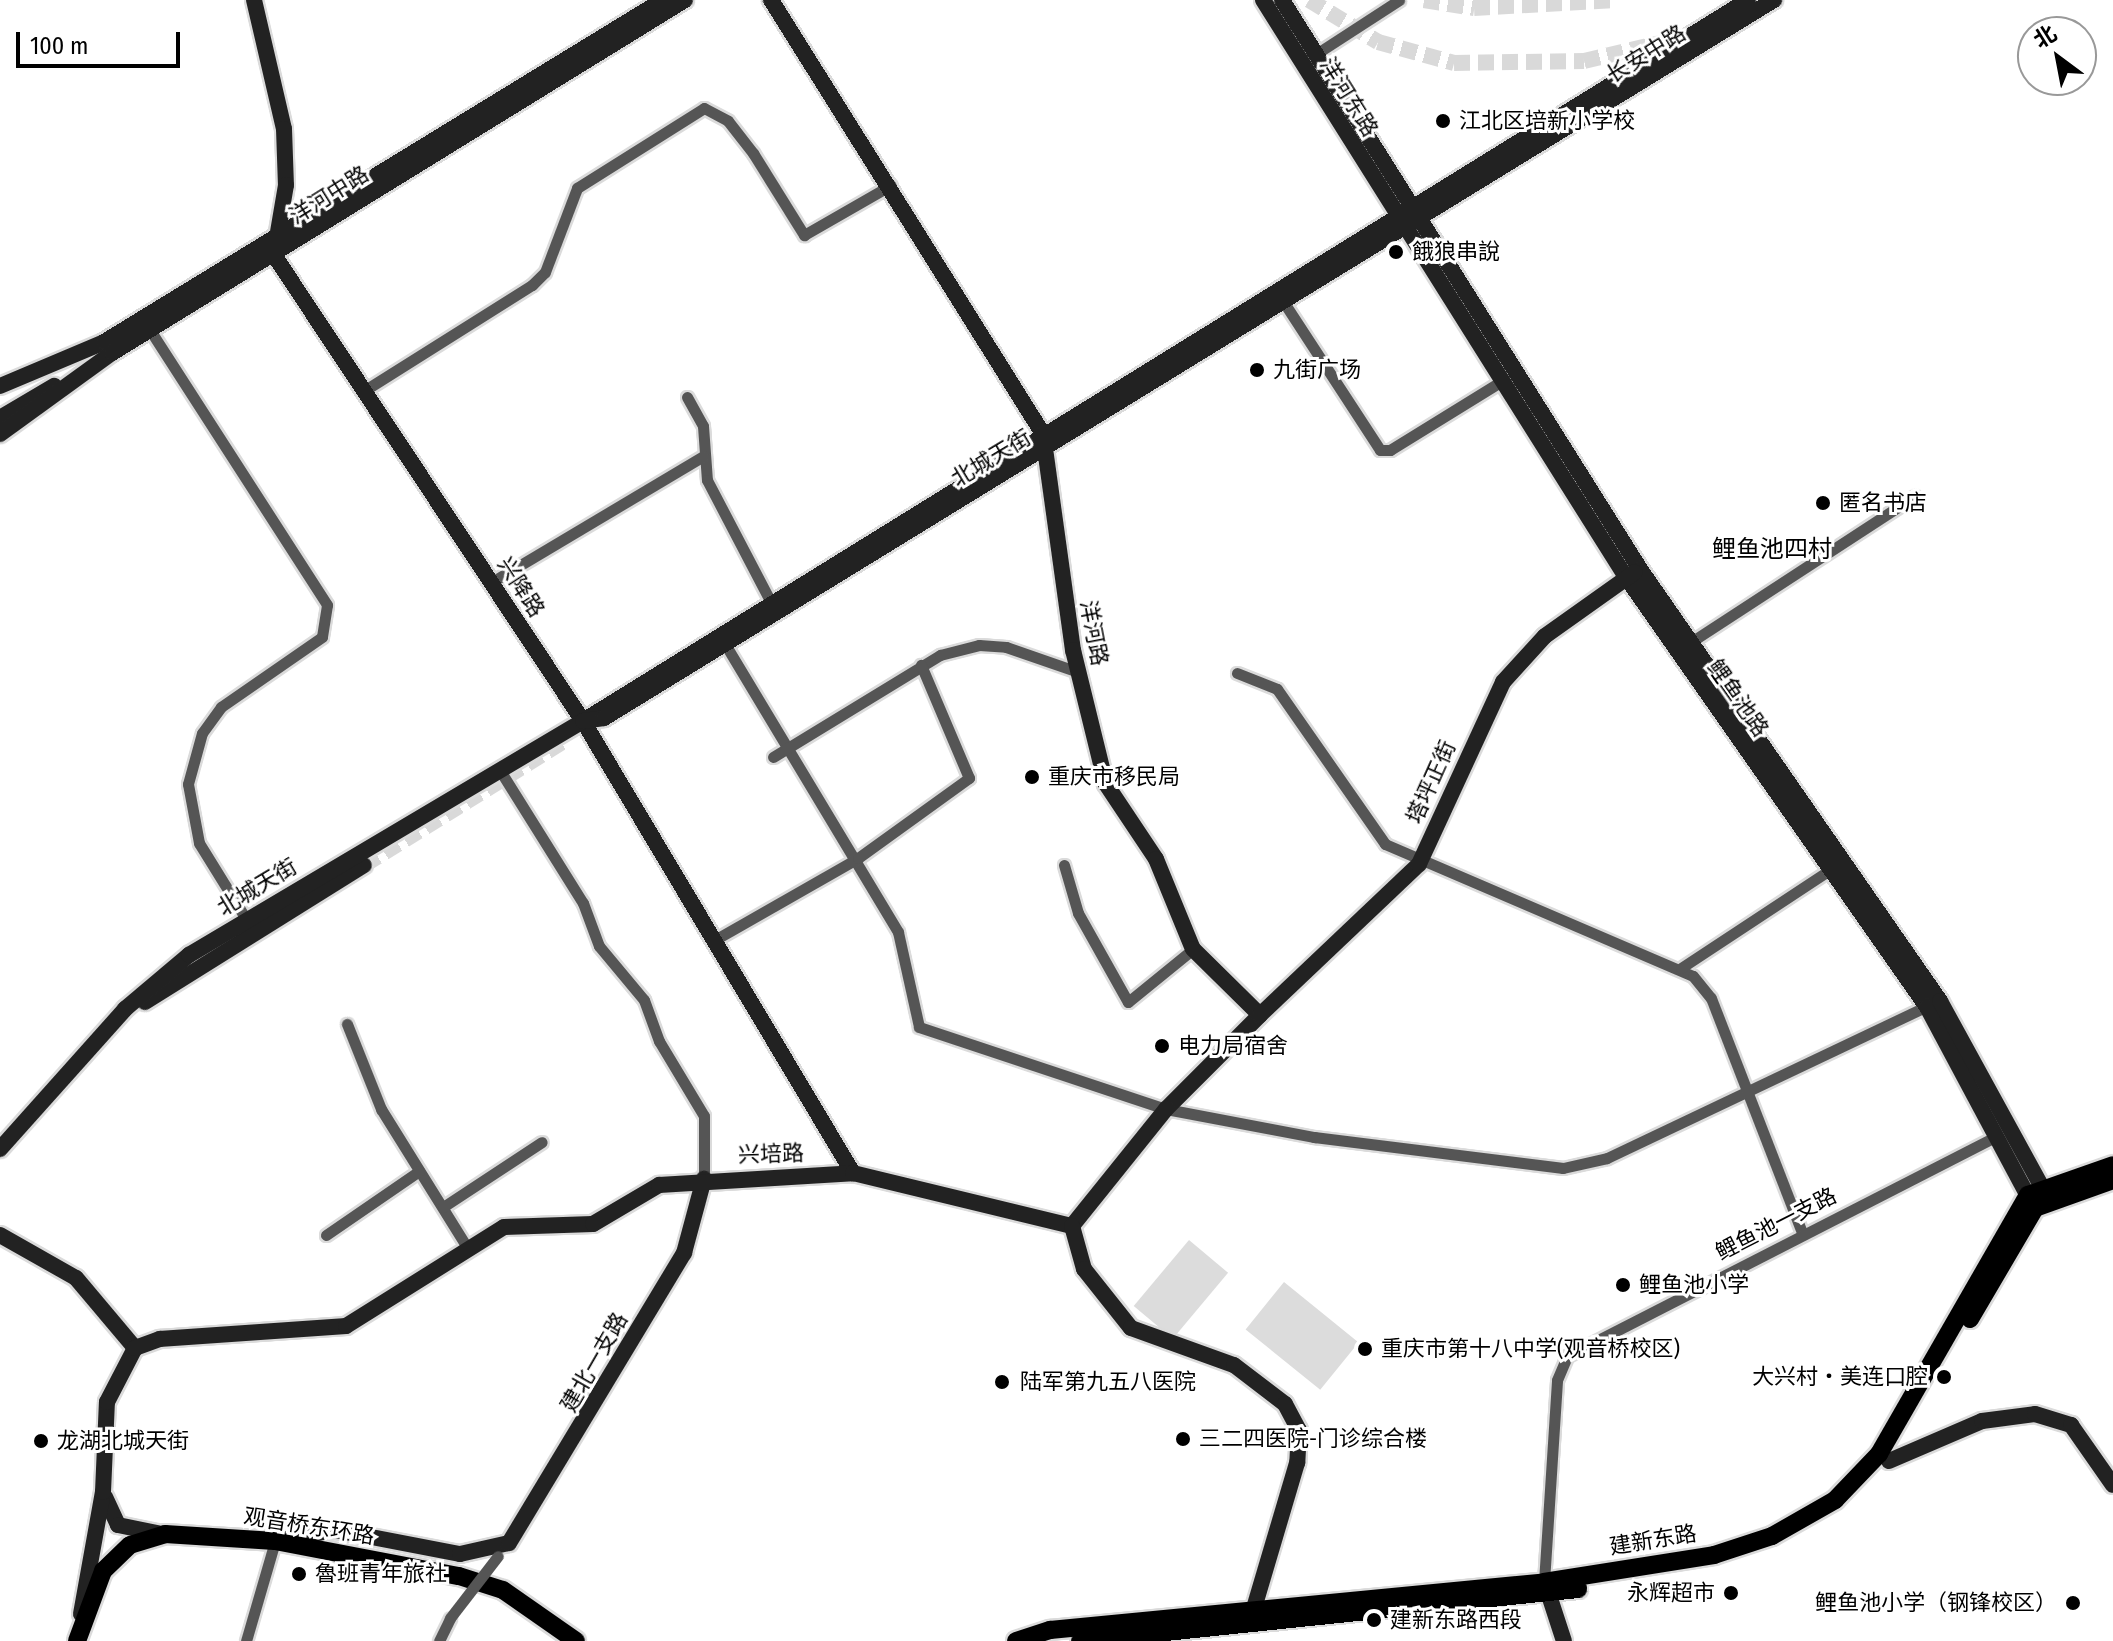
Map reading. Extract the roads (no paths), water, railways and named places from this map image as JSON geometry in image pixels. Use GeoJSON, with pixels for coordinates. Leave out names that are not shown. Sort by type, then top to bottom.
{"type":"FeatureCollection","features":[{"type":"Feature","properties":{"kind":"main road"},"geometry":{"type":"LineString","coordinates":[[2038,1197],[2113,1165]]}},
{"type":"Feature","properties":{"kind":"main road"},"geometry":{"type":"LineString","coordinates":[[2038,1197],[2113,1180]]}},
{"type":"Feature","properties":{"kind":"main road","name":"建新东路"},"geometry":{"type":"LineString","coordinates":[[1016,1641],[1050,1630],[1251,1617],[1545,1590],[1717,1566],[1776,1546],[1843,1508],[1889,1461],[2038,1197]]}},
{"type":"Feature","properties":{"kind":"main road","name":"建新东路"},"geometry":{"type":"LineString","coordinates":[[1545,1590],[1745,1547],[1835,1500],[1879,1454],[2038,1197]]}},
{"type":"Feature","properties":{"kind":"main road","name":"观音桥东环路"},"geometry":{"type":"LineString","coordinates":[[77,1641],[81,1616],[115,1557],[165,1534],[275,1541],[503,1590],[576,1641]]}},
{"type":"Feature","properties":{"kind":"main road","name":"建新东路"},"geometry":{"type":"LineString","coordinates":[[1089,1641],[1251,1617]]}},
{"type":"Feature","properties":{"kind":"street"},"geometry":{"type":"LineString","coordinates":[[254,0],[284,129],[279,235],[274,255]]}},
{"type":"Feature","properties":{"kind":"street","name":"洋河中路"},"geometry":{"type":"LineString","coordinates":[[0,434],[108,347],[279,235],[663,0]]}},
{"type":"Feature","properties":{"kind":"street","name":"洋河中路"},"geometry":{"type":"LineString","coordinates":[[0,386],[150,330],[685,0]]}},
{"type":"Feature","properties":{"kind":"street","name":"洋河路"},"geometry":{"type":"LineString","coordinates":[[771,0],[891,185],[1043,434],[1078,672],[1106,784],[1156,859],[1193,949],[1260,1015]]}},
{"type":"Feature","properties":{"kind":"street","name":"洋河东路"},"geometry":{"type":"LineString","coordinates":[[1263,0],[1407,219]]}},
{"type":"Feature","properties":{"kind":"street","name":"洋河东路"},"geometry":{"type":"LineString","coordinates":[[1282,0],[1316,54],[1407,219]]}},
{"type":"Feature","properties":{"kind":"street"},"geometry":{"type":"LineString","coordinates":[[1316,54],[1399,0]]}},
{"type":"Feature","properties":{"kind":"street","name":"长安中路"},"geometry":{"type":"LineString","coordinates":[[1407,219],[1748,0]]}},
{"type":"Feature","properties":{"kind":"street","name":"长安中路"},"geometry":{"type":"LineString","coordinates":[[1407,219],[1774,0]]}},
{"type":"Feature","properties":{"kind":"street"},"geometry":{"type":"LineString","coordinates":[[362,392],[532,285],[545,272],[577,188],[704,108],[728,121],[753,153],[804,235],[891,185]]}},
{"type":"Feature","properties":{"kind":"street","name":"北城天街"},"geometry":{"type":"LineString","coordinates":[[773,606],[1046,451],[1407,219]]}},
{"type":"Feature","properties":{"kind":"street","name":"鲤鱼池路"},"geometry":{"type":"LineString","coordinates":[[1407,219],[1500,382],[1838,864]]}},
{"type":"Feature","properties":{"kind":"street","name":"鲤鱼池路"},"geometry":{"type":"LineString","coordinates":[[1407,219],[1633,573],[1691,642],[1933,1004],[2038,1197]]}},
{"type":"Feature","properties":{"kind":"street","name":"兴降路"},"geometry":{"type":"LineString","coordinates":[[274,255],[583,721],[718,938],[853,1173]]}},
{"type":"Feature","properties":{"kind":"street"},"geometry":{"type":"LineString","coordinates":[[1280,298],[1380,450],[1500,382]]}},
{"type":"Feature","properties":{"kind":"street","name":"北城天街"},"geometry":{"type":"LineString","coordinates":[[0,1149],[108,1028],[163,974],[246,919],[501,772],[583,721],[604,718],[722,638],[1043,434],[1280,298]]}},
{"type":"Feature","properties":{"kind":"street"},"geometry":{"type":"LineString","coordinates":[[150,330],[327,605],[322,637],[221,707],[202,733],[188,784],[199,843],[246,919]]}},
{"type":"Feature","properties":{"kind":"street"},"geometry":{"type":"LineString","coordinates":[[0,406],[108,347]]}},
{"type":"Feature","properties":{"kind":"street"},"geometry":{"type":"LineString","coordinates":[[0,418],[108,347]]}},
{"type":"Feature","properties":{"kind":"street"},"geometry":{"type":"LineString","coordinates":[[687,397],[703,426],[707,480],[773,606]]}},
{"type":"Feature","properties":{"kind":"street"},"geometry":{"type":"LineString","coordinates":[[492,582],[703,456]]}},
{"type":"Feature","properties":{"kind":"street"},"geometry":{"type":"LineString","coordinates":[[1691,642],[1915,496]]}},
{"type":"Feature","properties":{"kind":"street","name":"塔坪正街"},"geometry":{"type":"LineString","coordinates":[[1260,1015],[1419,864],[1503,682],[1545,636],[1633,573]]}},
{"type":"Feature","properties":{"kind":"street"},"geometry":{"type":"LineString","coordinates":[[722,638],[792,746],[898,932],[919,1027],[1166,1109],[1543,1169],[1607,1158],[1933,1004]]}},
{"type":"Feature","properties":{"kind":"street"},"geometry":{"type":"LineString","coordinates":[[773,757],[921,665],[979,645],[1078,672]]}},
{"type":"Feature","properties":{"kind":"street"},"geometry":{"type":"LineString","coordinates":[[718,938],[858,858],[972,772],[921,665]]}},
{"type":"Feature","properties":{"kind":"street"},"geometry":{"type":"LineString","coordinates":[[1237,673],[1277,689],[1369,827],[1419,864],[1681,968],[1711,998],[1802,1233]]}},
{"type":"Feature","properties":{"kind":"street"},"geometry":{"type":"LineString","coordinates":[[501,772],[583,903],[599,946],[644,1000],[659,1041],[704,1116],[704,1179]]}},
{"type":"Feature","properties":{"kind":"street"},"geometry":{"type":"LineString","coordinates":[[1681,968],[1838,864]]}},
{"type":"Feature","properties":{"kind":"street"},"geometry":{"type":"LineString","coordinates":[[108,1028],[364,865]]}},
{"type":"Feature","properties":{"kind":"street"},"geometry":{"type":"LineString","coordinates":[[1064,865],[1078,913],[1128,1002],[1193,949]]}},
{"type":"Feature","properties":{"kind":"street","name":"鲤鱼池路"},"geometry":{"type":"LineString","coordinates":[[1933,1004],[1996,1136],[2038,1197]]}},
{"type":"Feature","properties":{"kind":"street"},"geometry":{"type":"LineString","coordinates":[[1251,1617],[1297,1463],[1294,1417],[1234,1365],[1172,1349],[1131,1328],[1084,1269],[1072,1226],[1166,1109],[1260,1015]]}},
{"type":"Feature","properties":{"kind":"street"},"geometry":{"type":"LineString","coordinates":[[347,1024],[381,1109],[468,1249]]}},
{"type":"Feature","properties":{"kind":"street","name":"鲤鱼池一支路"},"geometry":{"type":"LineString","coordinates":[[1545,1590],[1557,1380],[1567,1356],[1996,1136]]}},
{"type":"Feature","properties":{"kind":"street"},"geometry":{"type":"LineString","coordinates":[[443,1207],[542,1142]]}},
{"type":"Feature","properties":{"kind":"street"},"geometry":{"type":"LineString","coordinates":[[326,1235],[419,1171]]}},
{"type":"Feature","properties":{"kind":"street","name":"兴培路"},"geometry":{"type":"LineString","coordinates":[[135,1348],[160,1339],[346,1326],[513,1223],[593,1224],[659,1185],[704,1179],[853,1173],[1072,1226]]}},
{"type":"Feature","properties":{"kind":"street","name":"建北一支路"},"geometry":{"type":"LineString","coordinates":[[439,1641],[450,1618],[509,1543],[684,1253],[704,1179]]}},
{"type":"Feature","properties":{"kind":"street"},"geometry":{"type":"LineString","coordinates":[[0,1235],[76,1278],[135,1348],[109,1390],[103,1492],[81,1616]]}},
{"type":"Feature","properties":{"kind":"street"},"geometry":{"type":"LineString","coordinates":[[1889,1461],[1982,1421],[2035,1414],[2071,1425],[2113,1485]]}},
{"type":"Feature","properties":{"kind":"street"},"geometry":{"type":"LineString","coordinates":[[103,1492],[118,1525],[165,1534]]}},
{"type":"Feature","properties":{"kind":"street"},"geometry":{"type":"LineString","coordinates":[[246,1641],[275,1541],[335,1530],[460,1554],[509,1543]]}},
{"type":"Feature","properties":{"kind":"street"},"geometry":{"type":"LineString","coordinates":[[1545,1590],[1553,1641]]}},
{"type":"Feature","properties":{"kind":"street"},"geometry":{"type":"LineString","coordinates":[[1545,1590],[1564,1641]]}},
{"type":"Feature","properties":{"kind":"tunnel"},"geometry":{"type":"LineString","coordinates":[[1309,0],[1378,42],[1454,63],[1584,61],[1681,38]]}},
{"type":"Feature","properties":{"kind":"tunnel"},"geometry":{"type":"LineString","coordinates":[[1424,0],[1474,8],[1616,0]]}},
{"type":"Feature","properties":{"kind":"tunnel"},"geometry":{"type":"LineString","coordinates":[[364,865],[567,739]]}},
{"type":"Feature","properties":{"kind":"place","name":"江北区培新小学校"},"geometry":{"type":"Point","coordinates":[1443,121]}},
{"type":"Feature","properties":{"kind":"place","name":"餓狼串說"},"geometry":{"type":"Point","coordinates":[1396,252]}},
{"type":"Feature","properties":{"kind":"place","name":"九街广场"},"geometry":{"type":"Point","coordinates":[1257,370]}},
{"type":"Feature","properties":{"kind":"place","name":"匿名书店"},"geometry":{"type":"Point","coordinates":[1823,503]}},
{"type":"Feature","properties":{"kind":"place","name":"重庆市移民局"},"geometry":{"type":"Point","coordinates":[1032,777]}},
{"type":"Feature","properties":{"kind":"place","name":"电力局宿舍"},"geometry":{"type":"Point","coordinates":[1162,1046]}},
{"type":"Feature","properties":{"kind":"place","name":"鲤鱼池小学"},"geometry":{"type":"Point","coordinates":[1623,1285]}},
{"type":"Feature","properties":{"kind":"place","name":"重庆市第十八中学(观音桥校区)"},"geometry":{"type":"Point","coordinates":[1365,1349]}},
{"type":"Feature","properties":{"kind":"place","name":"大兴村‧美连口腔"},"geometry":{"type":"Point","coordinates":[1944,1377]}},
{"type":"Feature","properties":{"kind":"place","name":"陆军第九五八医院"},"geometry":{"type":"Point","coordinates":[1002,1382]}},
{"type":"Feature","properties":{"kind":"place","name":"三二四医院-门诊综合楼"},"geometry":{"type":"Point","coordinates":[1183,1439]}},
{"type":"Feature","properties":{"kind":"place","name":"龙湖北城天街"},"geometry":{"type":"Point","coordinates":[41,1441]}},
{"type":"Feature","properties":{"kind":"place","name":"魯班青年旅社"},"geometry":{"type":"Point","coordinates":[299,1574]}},
{"type":"Feature","properties":{"kind":"place","name":"永辉超市"},"geometry":{"type":"Point","coordinates":[1731,1593]}},
{"type":"Feature","properties":{"kind":"place","name":"鲤鱼池小学（钢锋校区）"},"geometry":{"type":"Point","coordinates":[2073,1603]}},
{"type":"Feature","properties":{"kind":"place","name":"建新东路西段"},"geometry":{"type":"Point","coordinates":[1374,1620]}},
{"type":"Feature","properties":{"kind":"district","name":"鲤鱼池四村"},"geometry":{"type":"Point","coordinates":[1772,550]}}]}
